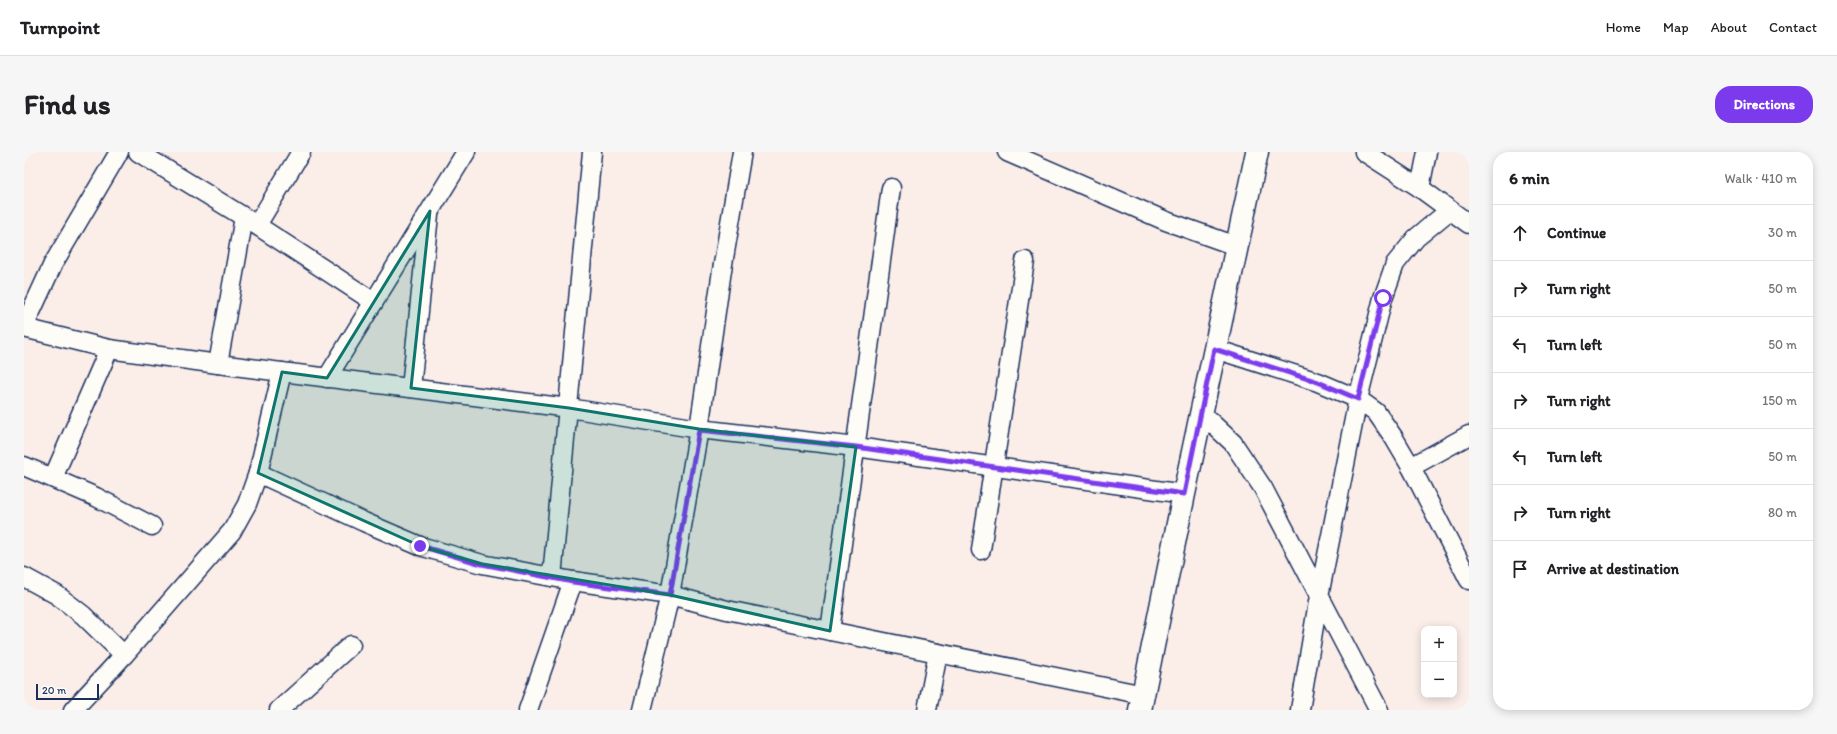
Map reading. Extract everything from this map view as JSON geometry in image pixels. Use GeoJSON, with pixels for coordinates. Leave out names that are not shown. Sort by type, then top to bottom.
{"type":"FeatureCollection","features":[{"type":"Feature","properties":{"kind":"street"},"geometry":{"type":"LineString","coordinates":[[119,152],[54,264],[24,327],[109,349],[569,408],[699,430],[856,447],[1184,494]]}},
{"type":"Feature","properties":{"kind":"street"},"geometry":{"type":"LineString","coordinates":[[138,152],[251,221],[374,302]]}},
{"type":"Feature","properties":{"kind":"street"},"geometry":{"type":"LineString","coordinates":[[218,364],[251,221],[302,152]]}},
{"type":"Feature","properties":{"kind":"street"},"geometry":{"type":"LineString","coordinates":[[327,378],[466,152]]}},
{"type":"Feature","properties":{"kind":"street"},"geometry":{"type":"LineString","coordinates":[[552,577],[592,152]]}},
{"type":"Feature","properties":{"kind":"street"},"geometry":{"type":"LineString","coordinates":[[642,710],[670,595],[699,430],[722,270],[742,152]]}},
{"type":"Feature","properties":{"kind":"street"},"geometry":{"type":"LineString","coordinates":[[1007,152],[1166,221],[1236,246]]}},
{"type":"Feature","properties":{"kind":"street"},"geometry":{"type":"LineString","coordinates":[[258,473],[420,546],[482,564],[573,582],[670,595],[727,610],[938,653],[1142,702],[1214,349],[1257,152]]}},
{"type":"Feature","properties":{"kind":"street"},"geometry":{"type":"LineString","coordinates":[[1364,152],[1420,188],[1469,224]]}},
{"type":"Feature","properties":{"kind":"street"},"geometry":{"type":"LineString","coordinates":[[1420,188],[1426,152]]}},
{"type":"Feature","properties":{"kind":"street"},"geometry":{"type":"LineString","coordinates":[[830,631],[891,188]]}},
{"type":"Feature","properties":{"kind":"street"},"geometry":{"type":"LineString","coordinates":[[1300,710],[1319,596],[1358,399],[1383,298],[1395,264],[1416,238],[1450,210]]}},
{"type":"Feature","properties":{"kind":"street"},"geometry":{"type":"LineString","coordinates":[[412,388],[430,211]]}},
{"type":"Feature","properties":{"kind":"street"},"geometry":{"type":"LineString","coordinates":[[981,550],[1025,261]]}},
{"type":"Feature","properties":{"kind":"street"},"geometry":{"type":"LineString","coordinates":[[53,478],[109,349]]}},
{"type":"Feature","properties":{"kind":"street"},"geometry":{"type":"LineString","coordinates":[[1214,349],[1318,382],[1358,399],[1376,412],[1411,467],[1469,580]]}},
{"type":"Feature","properties":{"kind":"street"},"geometry":{"type":"LineString","coordinates":[[73,710],[124,655],[232,531],[247,504],[258,473],[282,372]]}},
{"type":"Feature","properties":{"kind":"street"},"geometry":{"type":"LineString","coordinates":[[1201,413],[1234,443],[1263,488],[1379,710]]}},
{"type":"Feature","properties":{"kind":"street"},"geometry":{"type":"LineString","coordinates":[[1411,467],[1469,435]]}},
{"type":"Feature","properties":{"kind":"street"},"geometry":{"type":"LineString","coordinates":[[24,466],[96,497],[152,526]]}},
{"type":"Feature","properties":{"kind":"street"},"geometry":{"type":"LineString","coordinates":[[24,577],[57,596],[83,616],[124,655]]}},
{"type":"Feature","properties":{"kind":"street"},"geometry":{"type":"LineString","coordinates":[[528,710],[573,582]]}},
{"type":"Feature","properties":{"kind":"street"},"geometry":{"type":"LineString","coordinates":[[279,710],[351,645]]}},
{"type":"Feature","properties":{"kind":"street"},"geometry":{"type":"LineString","coordinates":[[927,710],[938,653]]}},
{"type":"Feature","properties":{"kind":"highlighted area"},"geometry":{"type":"Polygon","coordinates":[[[430,211],[411,388],[569,408],[699,429],[856,447],[830,631],[670,595],[482,564],[420,546],[258,473],[282,372],[327,378],[430,211]]]}},
{"type":"Feature","properties":{"kind":"route"},"geometry":{"type":"LineString","coordinates":[[420,546],[482,564],[573,582],[623,590],[670,595],[699,430],[856,447],[1184,494],[1214,349],[1318,382],[1358,399],[1383,298]]}}]}
